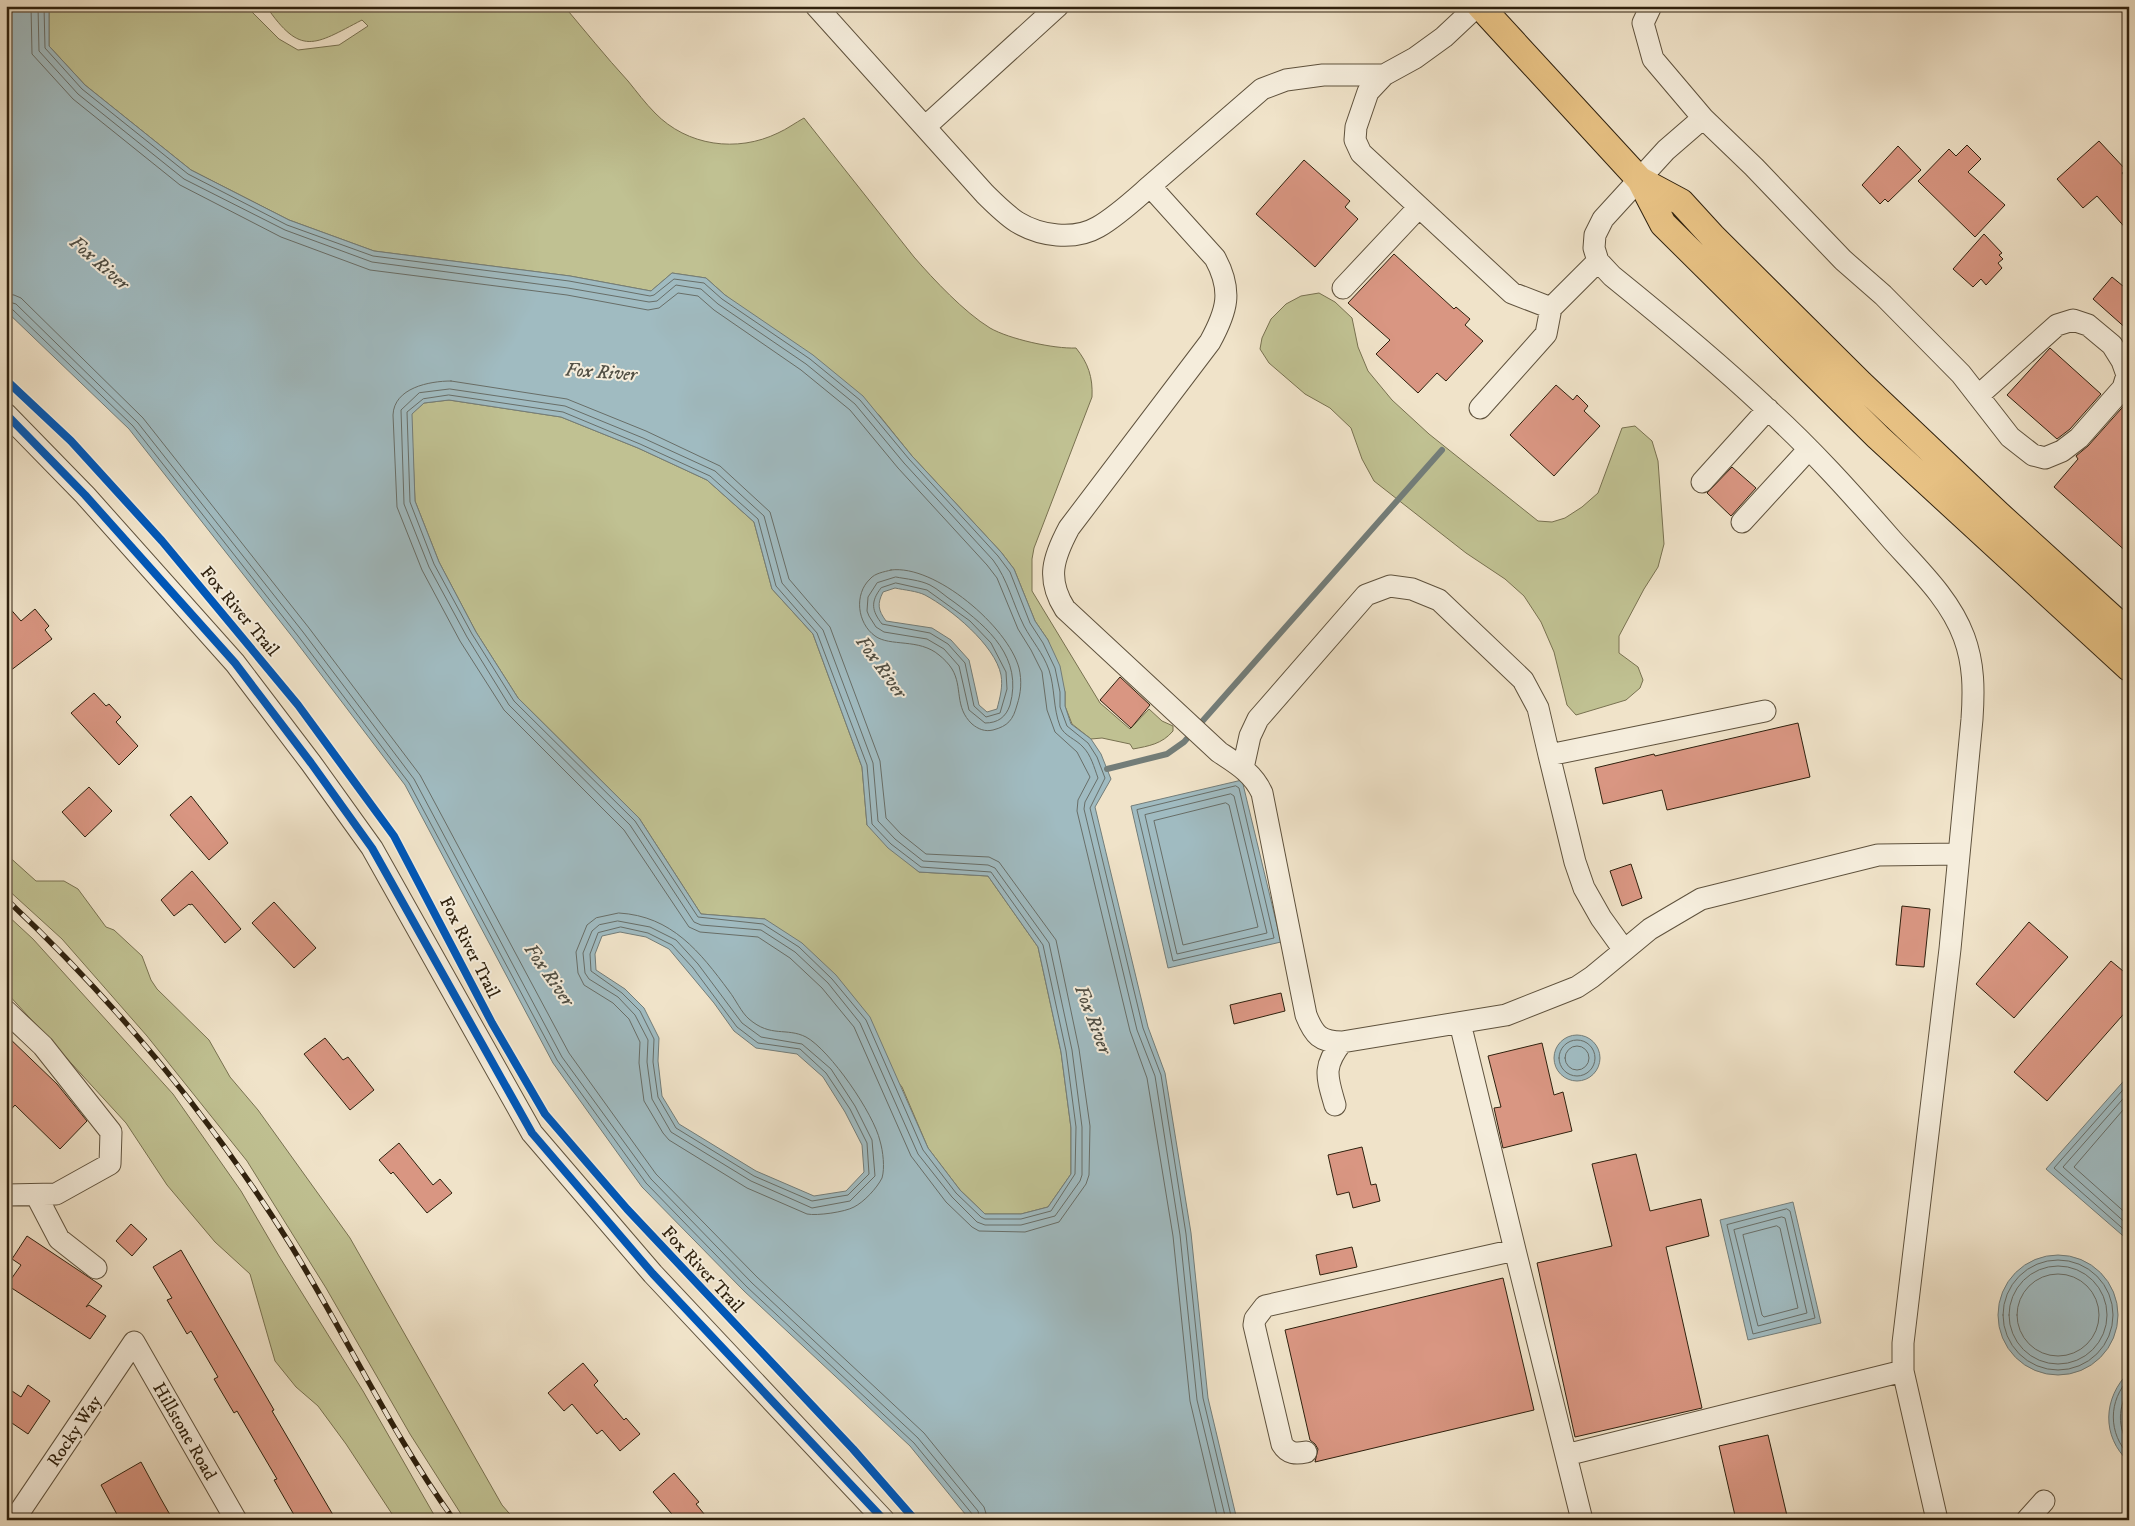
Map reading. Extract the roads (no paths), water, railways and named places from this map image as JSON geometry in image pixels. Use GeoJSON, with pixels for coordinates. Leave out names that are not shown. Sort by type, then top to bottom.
{"type":"FeatureCollection","features":[{"type":"Feature","properties":{"kind":"main road"},"geometry":{"type":"LineString","coordinates":[[1479,6],[1640,180],[1663,224],[1793,355],[1928,485],[2129,668]]}},
{"type":"Feature","properties":{"kind":"main road"},"geometry":{"type":"LineString","coordinates":[[1640,180],[1681,202],[1713,237],[1868,391],[2129,633]]}},
{"type":"Feature","properties":{"kind":"street"},"geometry":{"type":"LineString","coordinates":[[816,6],[984,194],[1016,221],[1039,231],[1068,235],[1097,228],[1150,186],[1262,89],[1286,80],[1323,75],[1384,74]]}},
{"type":"Feature","properties":{"kind":"street"},"geometry":{"type":"LineString","coordinates":[[925,127],[1058,6]]}},
{"type":"Feature","properties":{"kind":"street"},"geometry":{"type":"LineString","coordinates":[[1479,6],[1444,37],[1416,58],[1384,74],[1368,92],[1356,127],[1355,140],[1361,153],[1512,293],[1551,308]]}},
{"type":"Feature","properties":{"kind":"street"},"geometry":{"type":"LineString","coordinates":[[1651,6],[1643,23],[1653,59],[1703,118],[1754,167],[1843,260],[1889,302],[1961,374],[2010,437],[2033,455],[2045,458],[2062,452],[2079,438],[2123,388],[2127,375],[2122,361],[2112,345],[2088,325],[2073,320],[2056,325],[1979,395]]}},
{"type":"Feature","properties":{"kind":"street"},"geometry":{"type":"LineString","coordinates":[[1703,118],[1666,150],[1603,219],[1595,235],[1594,248],[1598,261],[1612,276],[1768,409],[1852,494],[1940,594],[1955,617],[1964,637],[1971,661],[1974,684],[1950,949],[1903,1343],[1903,1371],[1936,1520]]}},
{"type":"Feature","properties":{"kind":"street"},"geometry":{"type":"LineString","coordinates":[[1150,186],[1214,258],[1221,270],[1226,288],[1226,306],[1222,320],[1210,342],[1069,528],[1053,564],[1054,582],[1057,596],[1065,609],[1220,752],[1244,768],[1257,783],[1262,793],[1306,1015],[1315,1033],[1322,1039],[1330,1042],[1342,1042],[1506,1015],[1577,987],[1650,928],[1701,899],[1878,855],[1959,854]]}},
{"type":"Feature","properties":{"kind":"street"},"geometry":{"type":"LineString","coordinates":[[1343,288],[1419,207]]}},
{"type":"Feature","properties":{"kind":"street"},"geometry":{"type":"LineString","coordinates":[[1480,408],[1546,334],[1551,308],[1598,261]]}},
{"type":"Feature","properties":{"kind":"street"},"geometry":{"type":"LineString","coordinates":[[1702,482],[1768,409]]}},
{"type":"Feature","properties":{"kind":"street"},"geometry":{"type":"LineString","coordinates":[[6,414],[85,495],[235,663],[316,771],[372,848],[532,1133],[653,1274],[884,1520]]}},
{"type":"Feature","properties":{"kind":"street"},"geometry":{"type":"LineString","coordinates":[[1742,522],[1808,450]]}},
{"type":"Feature","properties":{"kind":"street"},"geometry":{"type":"LineString","coordinates":[[1244,768],[1250,736],[1258,719],[1366,595],[1390,586],[1412,589],[1439,600],[1523,680],[1538,708],[1575,862],[1584,888],[1601,918],[1624,950]]}},
{"type":"Feature","properties":{"kind":"street"},"geometry":{"type":"LineString","coordinates":[[1549,755],[1765,712]]}},
{"type":"Feature","properties":{"kind":"street"},"geometry":{"type":"LineString","coordinates":[[6,1011],[43,1046],[111,1132],[110,1164],[56,1194],[6,1195]]}},
{"type":"Feature","properties":{"kind":"street"},"geometry":{"type":"LineString","coordinates":[[1460,1023],[1582,1520]]}},
{"type":"Feature","properties":{"kind":"street"},"geometry":{"type":"LineString","coordinates":[[1335,1105],[1326,1075],[1328,1062],[1342,1042]]}},
{"type":"Feature","properties":{"kind":"street"},"geometry":{"type":"LineString","coordinates":[[36,1195],[59,1239],[96,1268]]}},
{"type":"Feature","properties":{"kind":"street"},"geometry":{"type":"LineString","coordinates":[[1306,1452],[1297,1454],[1291,1452],[1286,1450],[1282,1444],[1254,1324],[1255,1319],[1265,1306],[1515,1250]]}},
{"type":"Feature","properties":{"kind":"street","name":"Rocky Way"},"geometry":{"type":"LineString","coordinates":[[14,1520],[134,1342]]}},
{"type":"Feature","properties":{"kind":"street","name":"Hillstone Road"},"geometry":{"type":"LineString","coordinates":[[134,1342],[236,1520]]}},
{"type":"Feature","properties":{"kind":"street"},"geometry":{"type":"LineString","coordinates":[[1566,1455],[1903,1371]]}},
{"type":"Feature","properties":{"kind":"street"},"geometry":{"type":"LineString","coordinates":[[2027,1520],[2044,1500]]}},
{"type":"Feature","properties":{"kind":"water","name":"Fox River"},"geometry":{"type":"Polygon","coordinates":[[[6,6],[49,6],[49,46],[85,85],[191,170],[289,220],[374,251],[570,276],[651,291],[672,273],[706,278],[725,295],[813,355],[863,396],[912,456],[1001,552],[1014,569],[1035,621],[1048,640],[1060,666],[1065,692],[1065,706],[1071,724],[1091,739],[1101,754],[1111,779],[1095,807],[1148,1027],[1165,1073],[1191,1233],[1208,1398],[1237,1520],[970,1520],[910,1446],[744,1291],[642,1187],[553,1063],[405,785],[294,639],[129,429],[6,311],[6,6]],[[449,400],[424,403],[412,414],[415,501],[439,562],[476,632],[518,698],[639,818],[701,914],[765,919],[802,943],[836,975],[870,1017],[928,1148],[960,1190],[985,1214],[1021,1214],[1048,1207],[1071,1174],[1071,1128],[1061,1052],[1038,947],[988,876],[919,872],[888,848],[867,825],[862,767],[813,634],[772,589],[754,522],[707,480],[638,448],[561,417],[449,400]],[[895,588],[883,592],[880,600],[881,614],[886,621],[932,628],[951,640],[969,660],[979,705],[987,712],[997,709],[1002,679],[997,664],[981,640],[959,619],[935,601],[922,594],[895,588]],[[620,932],[602,936],[595,954],[596,970],[625,989],[644,1008],[659,1038],[658,1061],[662,1096],[679,1124],[756,1171],[814,1196],[846,1191],[864,1172],[862,1145],[845,1112],[823,1077],[797,1054],[756,1048],[734,1031],[714,1003],[669,949],[646,937],[620,932]]]}},
{"type":"Feature","properties":{"kind":"water"},"geometry":{"type":"Polygon","coordinates":[[[1242,780],[1281,942],[1168,968],[1131,806],[1242,780]]]}},
{"type":"Feature","properties":{"kind":"water"},"geometry":{"type":"Polygon","coordinates":[[[1577,1035],[1590,1039],[1596,1045],[1600,1058],[1596,1071],[1590,1077],[1577,1081],[1564,1077],[1558,1071],[1554,1058],[1558,1045],[1564,1039],[1577,1035]]]}},
{"type":"Feature","properties":{"kind":"water"},"geometry":{"type":"Polygon","coordinates":[[[2129,1075],[2129,1241],[2046,1169],[2129,1075]]]}},
{"type":"Feature","properties":{"kind":"water"},"geometry":{"type":"Polygon","coordinates":[[[1793,1202],[1821,1323],[1748,1340],[1720,1220],[1793,1202]]]}},
{"type":"Feature","properties":{"kind":"water"},"geometry":{"type":"Polygon","coordinates":[[[2058,1255],[2070,1256],[2081,1260],[2091,1265],[2100,1273],[2108,1282],[2113,1292],[2117,1303],[2117,1327],[2113,1338],[2108,1348],[2100,1357],[2091,1365],[2081,1370],[2070,1374],[2058,1375],[2046,1374],[2035,1370],[2025,1365],[2016,1357],[2008,1348],[2003,1338],[1999,1327],[1998,1315],[1999,1303],[2003,1292],[2008,1282],[2016,1273],[2025,1265],[2035,1260],[2046,1256],[2058,1255]]]}},
{"type":"Feature","properties":{"kind":"water"},"geometry":{"type":"Polygon","coordinates":[[[2129,1372],[2129,1462],[2120,1452],[2114,1441],[2109,1417],[2114,1393],[2120,1382],[2129,1372]]]}},
{"type":"Feature","properties":{"kind":"waterway"},"geometry":{"type":"LineString","coordinates":[[1107,769],[1167,754],[1184,742],[1442,450]]}},
{"type":"Feature","properties":{"kind":"railway"},"geometry":{"type":"LineString","coordinates":[[6,899],[85,978],[123,1020],[159,1062],[228,1151],[260,1197],[311,1278],[389,1418],[431,1487],[454,1520]]}}]}
